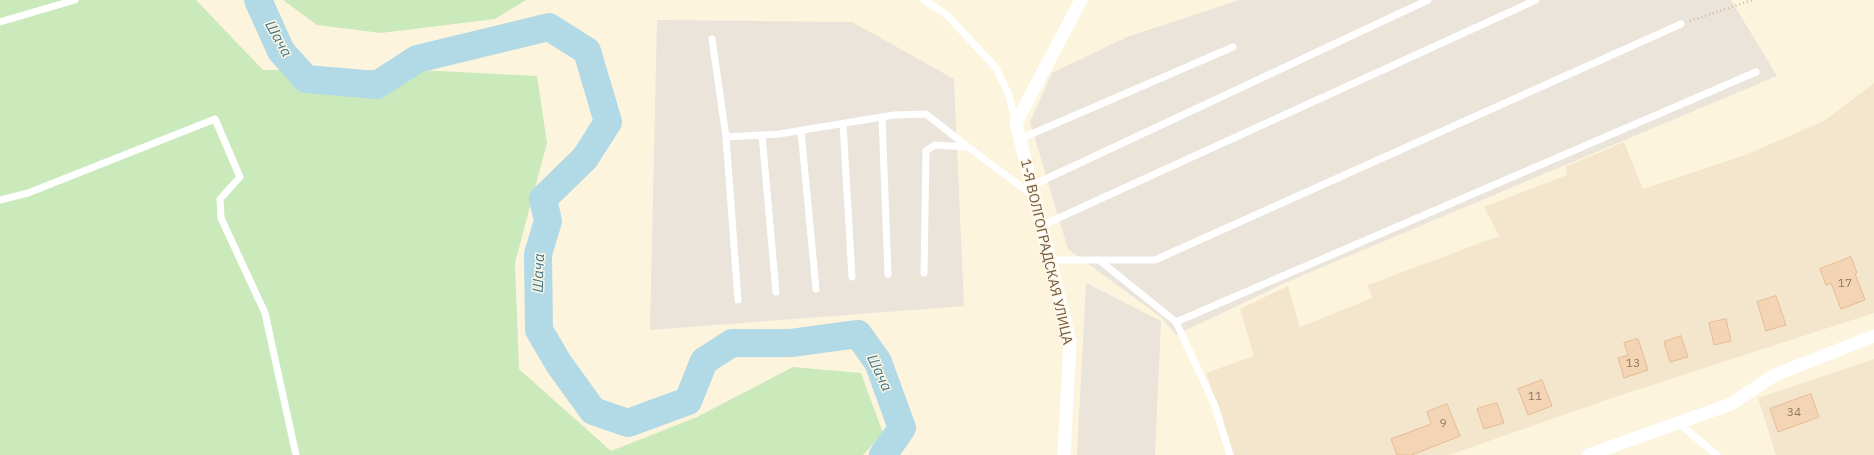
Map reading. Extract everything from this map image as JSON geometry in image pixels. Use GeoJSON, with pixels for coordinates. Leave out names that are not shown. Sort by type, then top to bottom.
{"type":"FeatureCollection","features":[{"type":"Feature","properties":{"kind":"street"},"geometry":{"type":"LineString","coordinates":[[1016,123],[1081,0]]}},
{"type":"Feature","properties":{"kind":"street","name":"1-Я ВОЛГОГРАДСКАЯ УЛИЦА"},"geometry":{"type":"LineString","coordinates":[[1016,123],[1070,341],[1064,455]]}},
{"type":"Feature","properties":{"kind":"street"},"geometry":{"type":"LineString","coordinates":[[1588,455],[1730,404],[1776,375],[1874,336]]}},
{"type":"Feature","properties":{"kind":"lane"},"geometry":{"type":"LineString","coordinates":[[0,22],[75,0]]}},
{"type":"Feature","properties":{"kind":"lane"},"geometry":{"type":"LineString","coordinates":[[924,0],[947,15],[996,68],[1008,93],[1016,123]]}},
{"type":"Feature","properties":{"kind":"lane"},"geometry":{"type":"LineString","coordinates":[[726,136],[762,135],[801,131],[882,118],[926,114],[968,147],[1033,191],[1428,0]]}},
{"type":"Feature","properties":{"kind":"lane"},"geometry":{"type":"LineString","coordinates":[[1041,226],[1536,0]]}},
{"type":"Feature","properties":{"kind":"lane"},"geometry":{"type":"LineString","coordinates":[[1050,260],[1155,260],[1681,24]]}},
{"type":"Feature","properties":{"kind":"lane"},"geometry":{"type":"LineString","coordinates":[[712,39],[726,136],[738,300]]}},
{"type":"Feature","properties":{"kind":"lane"},"geometry":{"type":"LineString","coordinates":[[1020,139],[1232,47]]}},
{"type":"Feature","properties":{"kind":"lane"},"geometry":{"type":"LineString","coordinates":[[1176,322],[1756,72]]}},
{"type":"Feature","properties":{"kind":"lane"},"geometry":{"type":"LineString","coordinates":[[882,118],[888,274]]}},
{"type":"Feature","properties":{"kind":"lane"},"geometry":{"type":"LineString","coordinates":[[0,200],[28,194],[215,119],[240,177],[220,199],[221,218],[265,313],[296,455]]}},
{"type":"Feature","properties":{"kind":"lane"},"geometry":{"type":"LineString","coordinates":[[843,124],[852,277]]}},
{"type":"Feature","properties":{"kind":"lane"},"geometry":{"type":"LineString","coordinates":[[801,131],[816,289]]}},
{"type":"Feature","properties":{"kind":"lane"},"geometry":{"type":"LineString","coordinates":[[762,135],[776,292]]}},
{"type":"Feature","properties":{"kind":"lane"},"geometry":{"type":"LineString","coordinates":[[924,273],[926,151],[935,144],[968,147]]}},
{"type":"Feature","properties":{"kind":"lane"},"geometry":{"type":"LineString","coordinates":[[1099,260],[1176,322],[1214,406],[1230,455]]}},
{"type":"Feature","properties":{"kind":"lane"},"geometry":{"type":"LineString","coordinates":[[1678,422],[1717,455]]}},
{"type":"Feature","properties":{"kind":"path"},"geometry":{"type":"LineString","coordinates":[[1681,24],[1752,0]]}},
{"type":"Feature","properties":{"kind":"shaded area"},"geometry":{"type":"Polygon","coordinates":[[[1239,0],[1731,0],[1777,76],[1287,282],[1176,335],[1162,318],[1068,249],[1030,122],[1052,73],[1127,37],[1239,0]]]}},
{"type":"Feature","properties":{"kind":"shaded area"},"geometry":{"type":"Polygon","coordinates":[[[657,20],[852,22],[954,79],[964,306],[650,330],[657,20]]]}},
{"type":"Feature","properties":{"kind":"shaded area"},"geometry":{"type":"Polygon","coordinates":[[[1874,83],[1874,313],[1615,397],[1449,455],[1234,455],[1206,373],[1254,356],[1240,309],[1288,286],[1300,327],[1372,298],[1368,285],[1499,236],[1484,207],[1567,175],[1565,167],[1624,142],[1643,189],[1745,155],[1824,121],[1874,83]]]}},
{"type":"Feature","properties":{"kind":"shaded area"},"geometry":{"type":"Polygon","coordinates":[[[1086,283],[1161,321],[1155,455],[1077,455],[1086,283]]]}},
{"type":"Feature","properties":{"kind":"shaded area"},"geometry":{"type":"Polygon","coordinates":[[[1874,359],[1874,455],[1776,455],[1758,398],[1874,359]]]}},
{"type":"Feature","properties":{"kind":"green space"},"geometry":{"type":"Polygon","coordinates":[[[0,0],[196,0],[263,70],[419,70],[537,76],[547,143],[515,263],[519,369],[611,451],[697,417],[793,367],[861,373],[883,433],[863,455],[0,455],[0,0]]]}},
{"type":"Feature","properties":{"kind":"green space"},"geometry":{"type":"Polygon","coordinates":[[[283,0],[526,0],[495,19],[381,33],[317,25],[283,0]]]}},
{"type":"Feature","properties":{"kind":"building"},"geometry":{"type":"Polygon","coordinates":[[[1851,257],[1857,273],[1855,274],[1865,300],[1841,309],[1831,283],[1826,285],[1820,269],[1851,257]]]}},
{"type":"Feature","properties":{"kind":"building"},"geometry":{"type":"Polygon","coordinates":[[[1776,296],[1786,325],[1766,331],[1757,302],[1776,296]]]}},
{"type":"Feature","properties":{"kind":"building"},"geometry":{"type":"Polygon","coordinates":[[[1726,319],[1731,341],[1714,345],[1709,323],[1726,319]]]}},
{"type":"Feature","properties":{"kind":"building"},"geometry":{"type":"Polygon","coordinates":[[[1681,336],[1688,357],[1670,362],[1664,342],[1681,336]]]}},
{"type":"Feature","properties":{"kind":"building"},"geometry":{"type":"Polygon","coordinates":[[[1638,339],[1648,370],[1624,378],[1618,358],[1628,355],[1624,343],[1638,339]]]}},
{"type":"Feature","properties":{"kind":"building"},"geometry":{"type":"Polygon","coordinates":[[[1542,380],[1552,406],[1528,415],[1518,389],[1542,380]]]}},
{"type":"Feature","properties":{"kind":"building"},"geometry":{"type":"Polygon","coordinates":[[[1811,394],[1819,417],[1778,432],[1770,409],[1811,394]]]}},
{"type":"Feature","properties":{"kind":"building"},"geometry":{"type":"Polygon","coordinates":[[[1497,403],[1504,423],[1484,429],[1477,409],[1497,403]]]}},
{"type":"Feature","properties":{"kind":"building"},"geometry":{"type":"Polygon","coordinates":[[[1447,404],[1460,436],[1412,455],[1397,455],[1391,439],[1431,424],[1427,412],[1447,404]]]}},
{"type":"Feature","properties":{"kind":"waterway","name":"Шача"},"geometry":{"type":"LineString","coordinates":[[258,0],[281,51],[306,79],[377,85],[417,59],[549,27],[587,51],[608,122],[585,158],[543,199],[548,221],[538,254],[539,330],[559,364],[593,411],[628,423],[688,401],[704,361],[732,343],[791,343],[858,334],[878,362],[902,428],[883,455]]}}]}
